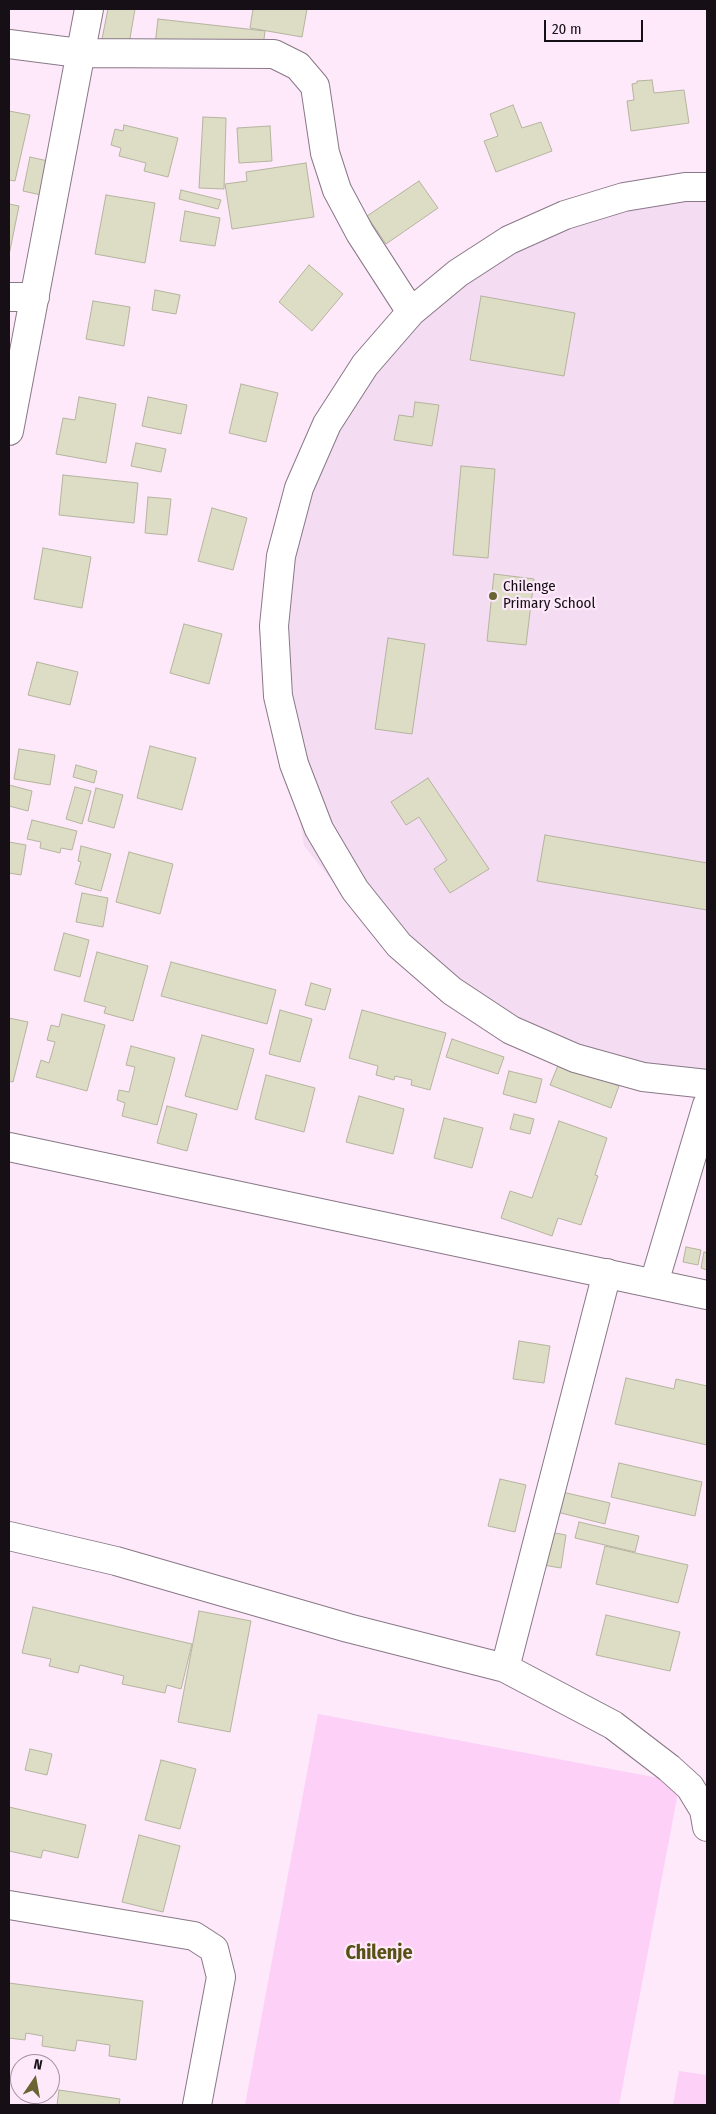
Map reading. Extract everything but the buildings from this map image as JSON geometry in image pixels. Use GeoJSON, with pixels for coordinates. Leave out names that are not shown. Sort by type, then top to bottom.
{"type":"FeatureCollection","features":[{"type":"Feature","properties":{"kind":"street"},"geometry":{"type":"LineString","coordinates":[[9,431],[22,297],[89,9]]}},
{"type":"Feature","properties":{"kind":"street"},"geometry":{"type":"LineString","coordinates":[[9,44],[79,53],[274,54],[298,66],[315,86],[325,154],[337,190],[360,234],[411,312]]}},
{"type":"Feature","properties":{"kind":"street"},"geometry":{"type":"LineString","coordinates":[[707,187],[685,187],[624,197],[565,215],[510,240],[458,273],[411,312],[364,364],[327,424],[299,488],[281,556],[274,626],[278,696],[294,764],[319,829],[355,890],[399,945],[452,991],[511,1030],[575,1058],[643,1077],[707,1084]]}},
{"type":"Feature","properties":{"kind":"street"},"geometry":{"type":"LineString","coordinates":[[654,1283],[707,1105]]}},
{"type":"Feature","properties":{"kind":"street"},"geometry":{"type":"LineString","coordinates":[[9,1148],[707,1295]]}},
{"type":"Feature","properties":{"kind":"street"},"geometry":{"type":"LineString","coordinates":[[505,1668],[607,1273]]}},
{"type":"Feature","properties":{"kind":"street"},"geometry":{"type":"LineString","coordinates":[[9,1536],[116,1561],[348,1628],[505,1668],[613,1725],[669,1768],[690,1787],[704,1810],[707,1827]]}},
{"type":"Feature","properties":{"kind":"street"},"geometry":{"type":"LineString","coordinates":[[9,1905],[194,1936],[214,1949],[221,1977],[197,2105]]}},
{"type":"Feature","properties":{"kind":"shaded area","name":"Chilenge Primary School"},"geometry":{"type":"Polygon","coordinates":[[[707,179],[707,1082],[541,1050],[404,969],[304,846],[274,662],[283,531],[326,405],[504,233],[707,179]]]}},
{"type":"Feature","properties":{"kind":"shaded area"},"geometry":{"type":"Polygon","coordinates":[[[318,1714],[680,1782],[619,2105],[245,2105],[318,1714]]]}},
{"type":"Feature","properties":{"kind":"shaded area"},"geometry":{"type":"Polygon","coordinates":[[[679,2071],[707,2075],[707,2105],[673,2105],[679,2071]]]}},
{"type":"Feature","properties":{"kind":"place","name":"Chilenge Primary School"},"geometry":{"type":"Point","coordinates":[493,596]}},
{"type":"Feature","properties":{"kind":"district","name":"Chilenje"},"geometry":{"type":"Point","coordinates":[379,1953]}}]}
